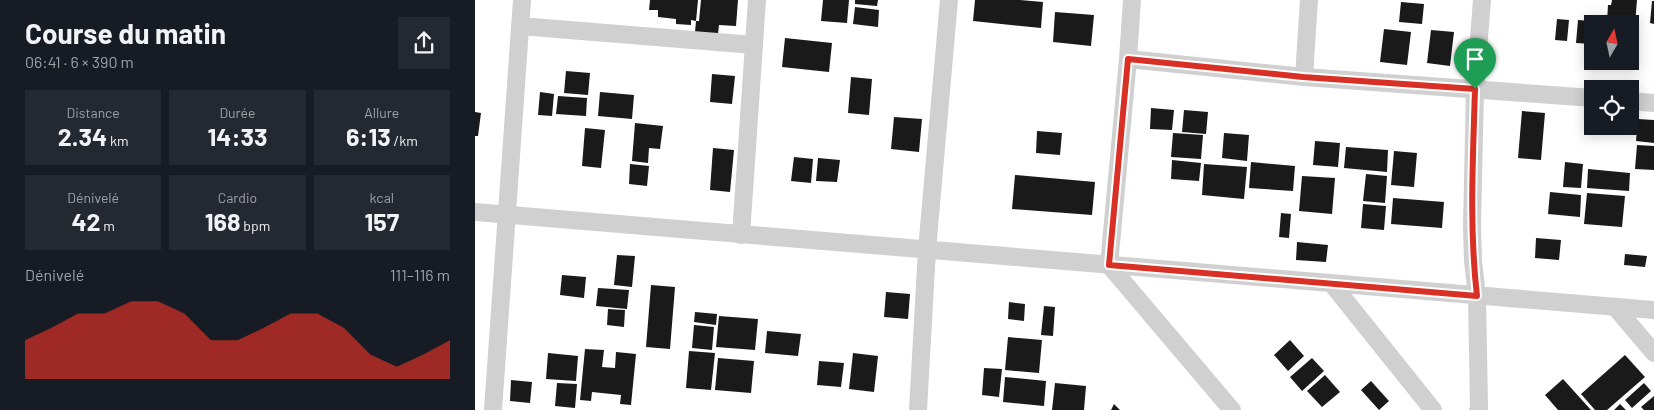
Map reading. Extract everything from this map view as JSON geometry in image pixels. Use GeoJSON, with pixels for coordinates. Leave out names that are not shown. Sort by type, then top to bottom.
{"type":"FeatureCollection","features":[{"type":"Feature","properties":{"kind":"street"},"geometry":{"type":"LineString","coordinates":[[493,410],[522,0]]}},
{"type":"Feature","properties":{"kind":"street"},"geometry":{"type":"LineString","coordinates":[[741,235],[757,0]]}},
{"type":"Feature","properties":{"kind":"street"},"geometry":{"type":"LineString","coordinates":[[918,410],[927,250],[949,0]]}},
{"type":"Feature","properties":{"kind":"street"},"geometry":{"type":"LineString","coordinates":[[1132,0],[1109,265],[1232,410]]}},
{"type":"Feature","properties":{"kind":"street"},"geometry":{"type":"LineString","coordinates":[[1303,77],[1309,0]]}},
{"type":"Feature","properties":{"kind":"street"},"geometry":{"type":"LineString","coordinates":[[1478,410],[1477,296],[1472,226],[1475,89],[1482,0]]}},
{"type":"Feature","properties":{"kind":"street"},"geometry":{"type":"LineString","coordinates":[[520,26],[754,45]]}},
{"type":"Feature","properties":{"kind":"street"},"geometry":{"type":"LineString","coordinates":[[1128,59],[1303,77],[1584,97]]}},
{"type":"Feature","properties":{"kind":"street"},"geometry":{"type":"LineString","coordinates":[[1639,103],[1654,104]]}},
{"type":"Feature","properties":{"kind":"street"},"geometry":{"type":"LineString","coordinates":[[475,212],[1654,310]]}},
{"type":"Feature","properties":{"kind":"street"},"geometry":{"type":"LineString","coordinates":[[1333,284],[1433,410]]}},
{"type":"Feature","properties":{"kind":"street"},"geometry":{"type":"LineString","coordinates":[[1615,307],[1654,353]]}},
{"type":"Feature","properties":{"kind":"building"},"geometry":{"type":"Polygon","coordinates":[[[650,0],[698,0],[696,21],[691,20],[691,25],[676,24],[676,19],[658,17],[658,10],[649,10],[650,0]]]}},
{"type":"Feature","properties":{"kind":"building"},"geometry":{"type":"Polygon","coordinates":[[[701,0],[738,0],[736,26],[719,25],[718,34],[695,32],[696,21],[699,21],[701,0]]]}},
{"type":"Feature","properties":{"kind":"building"},"geometry":{"type":"Polygon","coordinates":[[[823,0],[849,0],[847,23],[821,21],[823,0]]]}},
{"type":"Feature","properties":{"kind":"building"},"geometry":{"type":"Polygon","coordinates":[[[855,0],[878,0],[877,6],[855,4],[855,0]]]}},
{"type":"Feature","properties":{"kind":"building"},"geometry":{"type":"Polygon","coordinates":[[[975,0],[1043,2],[1041,28],[973,21],[975,0]]]}},
{"type":"Feature","properties":{"kind":"building"},"geometry":{"type":"Polygon","coordinates":[[[1612,0],[1637,0],[1636,15],[1607,15],[1608,5],[1611,5],[1612,0]]]}},
{"type":"Feature","properties":{"kind":"building"},"geometry":{"type":"Polygon","coordinates":[[[1652,1],[1654,1],[1654,24],[1650,23],[1652,1]]]}},
{"type":"Feature","properties":{"kind":"building"},"geometry":{"type":"Polygon","coordinates":[[[1401,2],[1424,4],[1422,24],[1399,22],[1401,2]]]}},
{"type":"Feature","properties":{"kind":"building"},"geometry":{"type":"Polygon","coordinates":[[[855,7],[879,10],[878,27],[853,24],[855,7]]]}},
{"type":"Feature","properties":{"kind":"building"},"geometry":{"type":"Polygon","coordinates":[[[1055,12],[1094,15],[1091,46],[1053,42],[1055,12]]]}},
{"type":"Feature","properties":{"kind":"building"},"geometry":{"type":"Polygon","coordinates":[[[1557,19],[1569,20],[1567,41],[1555,40],[1557,19]]]}},
{"type":"Feature","properties":{"kind":"building"},"geometry":{"type":"Polygon","coordinates":[[[1578,20],[1584,20],[1584,43],[1576,43],[1578,20]]]}},
{"type":"Feature","properties":{"kind":"building"},"geometry":{"type":"Polygon","coordinates":[[[1384,29],[1411,32],[1407,65],[1380,62],[1384,29]]]}},
{"type":"Feature","properties":{"kind":"building"},"geometry":{"type":"Polygon","coordinates":[[[1431,30],[1454,32],[1450,66],[1427,63],[1431,30]]]}},
{"type":"Feature","properties":{"kind":"building"},"geometry":{"type":"Polygon","coordinates":[[[785,38],[832,43],[829,72],[782,67],[785,38]]]}},
{"type":"Feature","properties":{"kind":"building"},"geometry":{"type":"Polygon","coordinates":[[[566,71],[590,73],[588,95],[564,93],[566,71]]]}},
{"type":"Feature","properties":{"kind":"building"},"geometry":{"type":"Polygon","coordinates":[[[712,74],[735,76],[732,104],[710,102],[712,74]]]}},
{"type":"Feature","properties":{"kind":"building"},"geometry":{"type":"Polygon","coordinates":[[[851,77],[872,79],[869,115],[848,113],[851,77]]]}},
{"type":"Feature","properties":{"kind":"building"},"geometry":{"type":"Polygon","coordinates":[[[540,92],[554,94],[552,116],[538,115],[540,92]]]}},
{"type":"Feature","properties":{"kind":"building"},"geometry":{"type":"Polygon","coordinates":[[[600,92],[634,95],[632,119],[598,116],[600,92]]]}},
{"type":"Feature","properties":{"kind":"building"},"geometry":{"type":"Polygon","coordinates":[[[558,96],[587,98],[586,116],[556,114],[558,96]]]}},
{"type":"Feature","properties":{"kind":"building"},"geometry":{"type":"Polygon","coordinates":[[[1151,108],[1174,110],[1172,130],[1150,129],[1151,108]]]}},
{"type":"Feature","properties":{"kind":"building"},"geometry":{"type":"Polygon","coordinates":[[[1184,110],[1208,112],[1206,134],[1182,132],[1184,110]]]}},
{"type":"Feature","properties":{"kind":"building"},"geometry":{"type":"Polygon","coordinates":[[[1522,111],[1545,113],[1541,160],[1518,158],[1522,111]]]}},
{"type":"Feature","properties":{"kind":"building"},"geometry":{"type":"Polygon","coordinates":[[[475,112],[481,113],[478,136],[475,136],[475,112]]]}},
{"type":"Feature","properties":{"kind":"building"},"geometry":{"type":"Polygon","coordinates":[[[894,117],[922,119],[919,152],[891,149],[894,117]]]}},
{"type":"Feature","properties":{"kind":"building"},"geometry":{"type":"Polygon","coordinates":[[[1639,119],[1654,120],[1654,143],[1636,141],[1637,135],[1639,135],[1639,119]]]}},
{"type":"Feature","properties":{"kind":"building"},"geometry":{"type":"Polygon","coordinates":[[[635,123],[663,126],[660,149],[649,148],[648,163],[632,161],[635,123]]]}},
{"type":"Feature","properties":{"kind":"building"},"geometry":{"type":"Polygon","coordinates":[[[585,128],[605,130],[601,168],[582,166],[585,128]]]}},
{"type":"Feature","properties":{"kind":"building"},"geometry":{"type":"Polygon","coordinates":[[[1037,131],[1062,133],[1060,155],[1036,153],[1037,131]]]}},
{"type":"Feature","properties":{"kind":"building"},"geometry":{"type":"Polygon","coordinates":[[[1173,133],[1203,135],[1201,159],[1171,157],[1173,133]]]}},
{"type":"Feature","properties":{"kind":"building"},"geometry":{"type":"Polygon","coordinates":[[[1224,133],[1249,135],[1247,161],[1222,158],[1224,133]]]}},
{"type":"Feature","properties":{"kind":"building"},"geometry":{"type":"Polygon","coordinates":[[[1315,141],[1340,143],[1338,167],[1313,165],[1315,141]]]}},
{"type":"Feature","properties":{"kind":"building"},"geometry":{"type":"Polygon","coordinates":[[[1637,145],[1654,146],[1654,170],[1635,169],[1637,145]]]}},
{"type":"Feature","properties":{"kind":"building"},"geometry":{"type":"Polygon","coordinates":[[[1346,147],[1388,150],[1387,172],[1344,168],[1346,147]]]}},
{"type":"Feature","properties":{"kind":"building"},"geometry":{"type":"Polygon","coordinates":[[[713,148],[734,150],[730,192],[710,190],[713,148]]]}},
{"type":"Feature","properties":{"kind":"building"},"geometry":{"type":"Polygon","coordinates":[[[1394,151],[1417,153],[1414,187],[1391,185],[1394,151]]]}},
{"type":"Feature","properties":{"kind":"building"},"geometry":{"type":"Polygon","coordinates":[[[794,157],[813,159],[811,183],[791,181],[794,157]]]}},
{"type":"Feature","properties":{"kind":"building"},"geometry":{"type":"Polygon","coordinates":[[[818,158],[840,160],[837,182],[816,181],[818,158]]]}},
{"type":"Feature","properties":{"kind":"building"},"geometry":{"type":"Polygon","coordinates":[[[1172,160],[1201,163],[1199,181],[1171,179],[1172,160]]]}},
{"type":"Feature","properties":{"kind":"building"},"geometry":{"type":"Polygon","coordinates":[[[1251,162],[1295,166],[1293,191],[1249,188],[1251,162]]]}},
{"type":"Feature","properties":{"kind":"building"},"geometry":{"type":"Polygon","coordinates":[[[1565,162],[1583,164],[1581,188],[1563,187],[1565,162]]]}},
{"type":"Feature","properties":{"kind":"building"},"geometry":{"type":"Polygon","coordinates":[[[630,164],[649,166],[647,186],[629,184],[630,164]]]}},
{"type":"Feature","properties":{"kind":"building"},"geometry":{"type":"Polygon","coordinates":[[[1204,164],[1247,167],[1244,199],[1202,195],[1204,164]]]}},
{"type":"Feature","properties":{"kind":"building"},"geometry":{"type":"Polygon","coordinates":[[[1588,169],[1630,173],[1629,191],[1587,188],[1588,169]]]}},
{"type":"Feature","properties":{"kind":"building"},"geometry":{"type":"Polygon","coordinates":[[[1366,174],[1387,176],[1385,203],[1363,201],[1366,174]]]}},
{"type":"Feature","properties":{"kind":"building"},"geometry":{"type":"Polygon","coordinates":[[[1015,175],[1095,182],[1092,215],[1012,209],[1015,175]]]}},
{"type":"Feature","properties":{"kind":"building"},"geometry":{"type":"Polygon","coordinates":[[[1302,176],[1335,178],[1332,214],[1299,211],[1302,176]]]}},
{"type":"Feature","properties":{"kind":"building"},"geometry":{"type":"Polygon","coordinates":[[[1550,192],[1581,195],[1580,217],[1548,214],[1550,192]]]}},
{"type":"Feature","properties":{"kind":"building"},"geometry":{"type":"Polygon","coordinates":[[[1587,193],[1625,196],[1622,227],[1584,224],[1587,193]]]}},
{"type":"Feature","properties":{"kind":"building"},"geometry":{"type":"Polygon","coordinates":[[[1393,198],[1444,202],[1442,228],[1391,224],[1393,198]]]}},
{"type":"Feature","properties":{"kind":"building"},"geometry":{"type":"Polygon","coordinates":[[[1363,204],[1386,206],[1384,230],[1361,228],[1363,204]]]}},
{"type":"Feature","properties":{"kind":"building"},"geometry":{"type":"Polygon","coordinates":[[[1281,213],[1291,214],[1289,238],[1279,237],[1281,213]]]}},
{"type":"Feature","properties":{"kind":"building"},"geometry":{"type":"Polygon","coordinates":[[[1536,238],[1561,240],[1559,260],[1535,258],[1536,238]]]}},
{"type":"Feature","properties":{"kind":"building"},"geometry":{"type":"Polygon","coordinates":[[[1297,242],[1328,245],[1326,262],[1296,260],[1297,242]]]}},
{"type":"Feature","properties":{"kind":"building"},"geometry":{"type":"Polygon","coordinates":[[[1625,254],[1647,256],[1645,267],[1624,265],[1625,254]]]}},
{"type":"Feature","properties":{"kind":"building"},"geometry":{"type":"Polygon","coordinates":[[[617,255],[635,256],[632,287],[614,285],[617,255]]]}},
{"type":"Feature","properties":{"kind":"building"},"geometry":{"type":"Polygon","coordinates":[[[562,275],[586,277],[584,298],[560,295],[562,275]]]}},
{"type":"Feature","properties":{"kind":"building"},"geometry":{"type":"Polygon","coordinates":[[[651,285],[675,287],[670,349],[646,347],[651,285]]]}},
{"type":"Feature","properties":{"kind":"building"},"geometry":{"type":"Polygon","coordinates":[[[598,288],[629,290],[627,309],[596,306],[598,288]]]}},
{"type":"Feature","properties":{"kind":"building"},"geometry":{"type":"Polygon","coordinates":[[[886,292],[910,294],[908,319],[884,317],[886,292]]]}},
{"type":"Feature","properties":{"kind":"building"},"geometry":{"type":"Polygon","coordinates":[[[1009,302],[1025,304],[1024,321],[1008,319],[1009,302]]]}},
{"type":"Feature","properties":{"kind":"building"},"geometry":{"type":"Polygon","coordinates":[[[1044,306],[1055,307],[1053,336],[1041,335],[1044,306]]]}},
{"type":"Feature","properties":{"kind":"building"},"geometry":{"type":"Polygon","coordinates":[[[608,309],[625,310],[624,327],[607,325],[608,309]]]}},
{"type":"Feature","properties":{"kind":"building"},"geometry":{"type":"Polygon","coordinates":[[[695,312],[717,314],[716,325],[694,322],[695,312]]]}},
{"type":"Feature","properties":{"kind":"building"},"geometry":{"type":"Polygon","coordinates":[[[719,316],[758,319],[755,350],[716,347],[719,316]]]}},
{"type":"Feature","properties":{"kind":"building"},"geometry":{"type":"Polygon","coordinates":[[[694,325],[714,327],[712,350],[692,348],[694,325]]]}},
{"type":"Feature","properties":{"kind":"building"},"geometry":{"type":"Polygon","coordinates":[[[767,331],[801,334],[798,356],[765,353],[767,331]]]}},
{"type":"Feature","properties":{"kind":"building"},"geometry":{"type":"Polygon","coordinates":[[[1008,337],[1042,340],[1039,373],[1005,370],[1008,337]]]}},
{"type":"Feature","properties":{"kind":"building"},"geometry":{"type":"Polygon","coordinates":[[[1290,340],[1304,356],[1288,371],[1274,355],[1290,340]]]}},
{"type":"Feature","properties":{"kind":"building"},"geometry":{"type":"Polygon","coordinates":[[[585,349],[604,350],[602,367],[615,368],[616,352],[636,354],[631,405],[620,404],[621,395],[592,392],[591,401],[580,400],[585,349]]]}},
{"type":"Feature","properties":{"kind":"building"},"geometry":{"type":"Polygon","coordinates":[[[689,351],[715,353],[711,390],[686,388],[689,351]]]}},
{"type":"Feature","properties":{"kind":"building"},"geometry":{"type":"Polygon","coordinates":[[[548,353],[578,356],[576,381],[546,379],[548,353]]]}},
{"type":"Feature","properties":{"kind":"building"},"geometry":{"type":"Polygon","coordinates":[[[853,353],[878,356],[874,392],[849,389],[853,353]]]}},
{"type":"Feature","properties":{"kind":"building"},"geometry":{"type":"Polygon","coordinates":[[[1625,355],[1645,377],[1607,410],[1595,410],[1581,394],[1625,355]]]}},
{"type":"Feature","properties":{"kind":"building"},"geometry":{"type":"Polygon","coordinates":[[[718,358],[754,361],[751,393],[715,390],[718,358]]]}},
{"type":"Feature","properties":{"kind":"building"},"geometry":{"type":"Polygon","coordinates":[[[1312,358],[1324,371],[1302,391],[1290,377],[1312,358]]]}},
{"type":"Feature","properties":{"kind":"building"},"geometry":{"type":"Polygon","coordinates":[[[819,361],[844,363],[841,387],[817,385],[819,361]]]}},
{"type":"Feature","properties":{"kind":"building"},"geometry":{"type":"Polygon","coordinates":[[[984,368],[1002,369],[999,397],[982,395],[984,368]]]}},
{"type":"Feature","properties":{"kind":"building"},"geometry":{"type":"Polygon","coordinates":[[[1325,375],[1340,392],[1322,407],[1307,391],[1325,375]]]}},
{"type":"Feature","properties":{"kind":"building"},"geometry":{"type":"Polygon","coordinates":[[[1005,377],[1046,381],[1044,406],[1003,402],[1005,377]]]}},
{"type":"Feature","properties":{"kind":"building"},"geometry":{"type":"Polygon","coordinates":[[[1563,379],[1591,410],[1558,410],[1545,395],[1563,379]]]}},
{"type":"Feature","properties":{"kind":"building"},"geometry":{"type":"Polygon","coordinates":[[[511,380],[532,382],[530,403],[510,401],[511,380]]]}},
{"type":"Feature","properties":{"kind":"building"},"geometry":{"type":"Polygon","coordinates":[[[1371,381],[1389,401],[1379,410],[1361,390],[1371,381]]]}},
{"type":"Feature","properties":{"kind":"building"},"geometry":{"type":"Polygon","coordinates":[[[557,383],[577,384],[575,408],[555,406],[557,383]]]}},
{"type":"Feature","properties":{"kind":"building"},"geometry":{"type":"Polygon","coordinates":[[[1055,383],[1086,386],[1084,410],[1052,410],[1055,383]]]}},
{"type":"Feature","properties":{"kind":"building"},"geometry":{"type":"Polygon","coordinates":[[[1644,383],[1651,391],[1632,408],[1625,400],[1644,383]]]}},
{"type":"Feature","properties":{"kind":"building"},"geometry":{"type":"Polygon","coordinates":[[[1654,396],[1654,410],[1644,410],[1641,407],[1654,396]]]}},
{"type":"Feature","properties":{"kind":"building"},"geometry":{"type":"Polygon","coordinates":[[[1114,404],[1120,410],[1111,410],[1114,404]]]}},
{"type":"Feature","properties":{"kind":"building"},"geometry":{"type":"Polygon","coordinates":[[[1620,404],[1626,410],[1614,410],[1620,404]]]}},
{"type":"Feature","properties":{"kind":"route"},"geometry":{"type":"LineString","coordinates":[[1128,59],[1303,77],[1475,89],[1472,226],[1477,296],[1109,265],[1128,59]]}}]}
